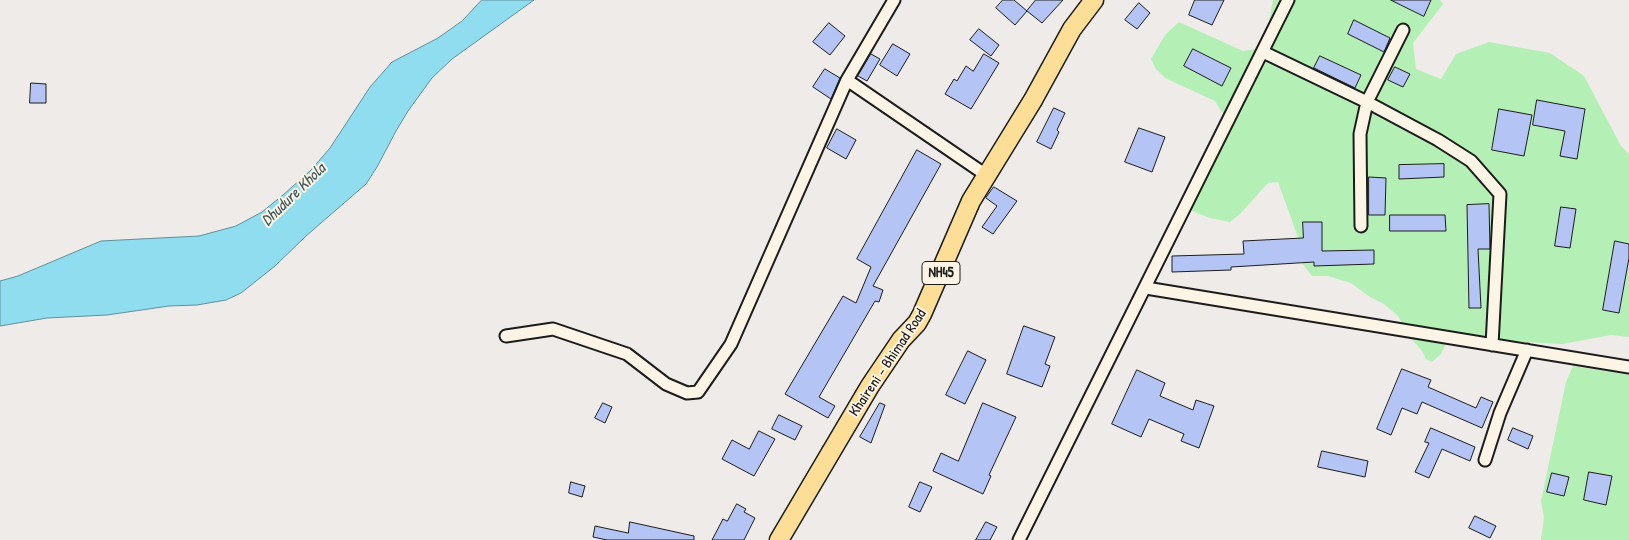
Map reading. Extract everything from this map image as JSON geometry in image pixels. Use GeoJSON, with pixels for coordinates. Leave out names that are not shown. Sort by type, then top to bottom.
{"type":"FeatureCollection","features":[{"type":"Feature","properties":{"kind":"main road","name":"Khaireni - Bhimad Road"},"geometry":{"type":"LineString","coordinates":[[779,540],[870,386],[901,340],[917,323],[971,201],[1033,100],[1072,29],[1094,0]]}},
{"type":"Feature","properties":{"kind":"street"},"geometry":{"type":"LineString","coordinates":[[506,336],[553,329],[627,354],[666,384],[688,393],[698,392],[731,344],[847,80],[894,0]]}},
{"type":"Feature","properties":{"kind":"street"},"geometry":{"type":"LineString","coordinates":[[1019,540],[1288,0]]}},
{"type":"Feature","properties":{"kind":"street"},"geometry":{"type":"LineString","coordinates":[[1361,226],[1360,134],[1367,102],[1403,30]]}},
{"type":"Feature","properties":{"kind":"street"},"geometry":{"type":"LineString","coordinates":[[1262,52],[1367,102],[1438,140],[1471,161],[1500,194],[1492,344]]}},
{"type":"Feature","properties":{"kind":"street"},"geometry":{"type":"LineString","coordinates":[[847,80],[986,175]]}},
{"type":"Feature","properties":{"kind":"street"},"geometry":{"type":"LineString","coordinates":[[1146,288],[1629,367]]}},
{"type":"Feature","properties":{"kind":"street"},"geometry":{"type":"LineString","coordinates":[[1485,460],[1500,413],[1527,350]]}},
{"type":"Feature","properties":{"kind":"green space"},"geometry":{"type":"Polygon","coordinates":[[[1273,0],[1440,0],[1443,4],[1413,43],[1416,69],[1441,79],[1456,54],[1489,42],[1550,53],[1584,76],[1621,146],[1629,154],[1629,337],[1611,335],[1562,344],[1486,340],[1459,333],[1446,343],[1441,354],[1432,362],[1426,359],[1398,316],[1384,304],[1370,297],[1351,283],[1328,276],[1312,276],[1299,259],[1299,240],[1278,182],[1268,183],[1240,214],[1230,222],[1210,218],[1192,211],[1189,191],[1223,114],[1215,101],[1165,78],[1156,69],[1151,59],[1165,35],[1179,22],[1243,51],[1255,49],[1268,27],[1273,0]]]}},
{"type":"Feature","properties":{"kind":"green space"},"geometry":{"type":"Polygon","coordinates":[[[1573,366],[1629,375],[1629,540],[1541,540],[1544,518],[1541,501],[1566,382],[1573,366]]]}},
{"type":"Feature","properties":{"kind":"water","name":"Dhudure Khola"},"geometry":{"type":"Polygon","coordinates":[[[482,0],[534,0],[452,59],[432,78],[408,111],[366,184],[306,236],[275,266],[241,293],[226,300],[197,305],[169,306],[107,315],[47,318],[0,326],[0,281],[18,276],[101,241],[199,236],[236,226],[262,212],[311,170],[330,148],[370,87],[392,62],[438,38],[462,21],[482,0]]]}},
{"type":"Feature","properties":{"kind":"building"},"geometry":{"type":"Polygon","coordinates":[[[1003,0],[1014,0],[1027,11],[1015,25],[996,8],[1003,0]]]}},
{"type":"Feature","properties":{"kind":"building"},"geometry":{"type":"Polygon","coordinates":[[[1036,0],[1063,0],[1042,23],[1027,11],[1036,0]]]}},
{"type":"Feature","properties":{"kind":"building"},"geometry":{"type":"Polygon","coordinates":[[[1195,0],[1224,0],[1212,25],[1189,15],[1195,0]]]}},
{"type":"Feature","properties":{"kind":"building"},"geometry":{"type":"Polygon","coordinates":[[[1391,0],[1431,0],[1424,16],[1391,0]]]}},
{"type":"Feature","properties":{"kind":"building"},"geometry":{"type":"Polygon","coordinates":[[[1139,3],[1150,13],[1137,29],[1125,20],[1139,3]]]}},
{"type":"Feature","properties":{"kind":"building"},"geometry":{"type":"Polygon","coordinates":[[[1354,20],[1390,38],[1384,52],[1348,34],[1354,20]]]}},
{"type":"Feature","properties":{"kind":"building"},"geometry":{"type":"Polygon","coordinates":[[[829,23],[845,36],[830,55],[813,42],[829,23]]]}},
{"type":"Feature","properties":{"kind":"building"},"geometry":{"type":"Polygon","coordinates":[[[979,29],[999,45],[991,56],[970,40],[979,29]]]}},
{"type":"Feature","properties":{"kind":"building"},"geometry":{"type":"Polygon","coordinates":[[[893,44],[910,54],[897,76],[880,65],[893,44]]]}},
{"type":"Feature","properties":{"kind":"building"},"geometry":{"type":"Polygon","coordinates":[[[1193,49],[1231,68],[1222,86],[1184,66],[1193,49]]]}},
{"type":"Feature","properties":{"kind":"building"},"geometry":{"type":"Polygon","coordinates":[[[871,54],[880,59],[867,81],[858,76],[871,54]]]}},
{"type":"Feature","properties":{"kind":"building"},"geometry":{"type":"Polygon","coordinates":[[[984,54],[999,63],[971,109],[945,94],[954,79],[957,81],[966,66],[973,71],[984,54]]]}},
{"type":"Feature","properties":{"kind":"building"},"geometry":{"type":"Polygon","coordinates":[[[1320,56],[1361,75],[1355,88],[1314,68],[1320,56]]]}},
{"type":"Feature","properties":{"kind":"building"},"geometry":{"type":"Polygon","coordinates":[[[1395,67],[1410,74],[1403,87],[1388,80],[1395,67]]]}},
{"type":"Feature","properties":{"kind":"building"},"geometry":{"type":"Polygon","coordinates":[[[825,69],[840,78],[831,99],[813,87],[825,69]]]}},
{"type":"Feature","properties":{"kind":"building"},"geometry":{"type":"Polygon","coordinates":[[[31,83],[46,84],[46,103],[30,103],[31,83]]]}},
{"type":"Feature","properties":{"kind":"building"},"geometry":{"type":"Polygon","coordinates":[[[1537,100],[1585,109],[1577,159],[1560,156],[1565,131],[1533,125],[1537,100]]]}},
{"type":"Feature","properties":{"kind":"building"},"geometry":{"type":"Polygon","coordinates":[[[1054,108],[1065,113],[1051,149],[1037,142],[1054,108]]]}},
{"type":"Feature","properties":{"kind":"building"},"geometry":{"type":"Polygon","coordinates":[[[1499,109],[1532,115],[1524,156],[1492,150],[1499,109]]]}},
{"type":"Feature","properties":{"kind":"building"},"geometry":{"type":"Polygon","coordinates":[[[1139,128],[1165,137],[1152,172],[1125,162],[1139,128]]]}},
{"type":"Feature","properties":{"kind":"building"},"geometry":{"type":"Polygon","coordinates":[[[837,129],[856,140],[846,159],[827,148],[837,129]]]}},
{"type":"Feature","properties":{"kind":"building"},"geometry":{"type":"Polygon","coordinates":[[[917,150],[941,164],[873,286],[883,290],[879,302],[875,301],[819,397],[835,406],[828,418],[785,394],[843,296],[856,303],[871,267],[857,259],[917,150]]]}},
{"type":"Feature","properties":{"kind":"building"},"geometry":{"type":"Polygon","coordinates":[[[1444,164],[1444,177],[1399,179],[1399,165],[1444,164]]]}},
{"type":"Feature","properties":{"kind":"building"},"geometry":{"type":"Polygon","coordinates":[[[1369,177],[1386,178],[1385,215],[1369,215],[1369,177]]]}},
{"type":"Feature","properties":{"kind":"building"},"geometry":{"type":"Polygon","coordinates":[[[994,187],[1017,201],[993,234],[982,227],[997,206],[986,198],[994,187]]]}},
{"type":"Feature","properties":{"kind":"building"},"geometry":{"type":"Polygon","coordinates":[[[1489,204],[1490,249],[1478,249],[1481,308],[1469,308],[1467,205],[1489,204]]]}},
{"type":"Feature","properties":{"kind":"building"},"geometry":{"type":"Polygon","coordinates":[[[1561,207],[1576,209],[1570,248],[1555,246],[1561,207]]]}},
{"type":"Feature","properties":{"kind":"building"},"geometry":{"type":"Polygon","coordinates":[[[1390,215],[1445,215],[1446,231],[1390,231],[1390,215]]]}},
{"type":"Feature","properties":{"kind":"building"},"geometry":{"type":"Polygon","coordinates":[[[1303,222],[1322,222],[1322,251],[1374,250],[1374,264],[1314,266],[1314,262],[1231,267],[1231,270],[1172,272],[1172,256],[1244,254],[1243,241],[1303,238],[1303,222]]]}},
{"type":"Feature","properties":{"kind":"building"},"geometry":{"type":"Polygon","coordinates":[[[1615,241],[1629,244],[1629,258],[1619,313],[1603,310],[1615,241]]]}},
{"type":"Feature","properties":{"kind":"building"},"geometry":{"type":"Polygon","coordinates":[[[1024,326],[1055,337],[1045,364],[1050,366],[1042,387],[1007,374],[1024,326]]]}},
{"type":"Feature","properties":{"kind":"building"},"geometry":{"type":"Polygon","coordinates":[[[968,351],[986,360],[965,404],[946,395],[968,351]]]}},
{"type":"Feature","properties":{"kind":"building"},"geometry":{"type":"Polygon","coordinates":[[[1402,369],[1431,380],[1428,387],[1476,408],[1481,397],[1493,402],[1482,428],[1422,402],[1417,414],[1402,408],[1391,435],[1377,429],[1402,369]]]}},
{"type":"Feature","properties":{"kind":"building"},"geometry":{"type":"Polygon","coordinates":[[[1137,370],[1165,383],[1160,396],[1193,410],[1196,400],[1214,406],[1199,448],[1181,441],[1184,434],[1149,419],[1141,437],[1112,424],[1137,370]]]}},
{"type":"Feature","properties":{"kind":"building"},"geometry":{"type":"Polygon","coordinates":[[[603,403],[612,407],[605,423],[595,418],[603,403]]]}},
{"type":"Feature","properties":{"kind":"building"},"geometry":{"type":"Polygon","coordinates":[[[880,403],[885,405],[871,443],[860,437],[880,403]]]}},
{"type":"Feature","properties":{"kind":"building"},"geometry":{"type":"Polygon","coordinates":[[[983,403],[1016,417],[989,475],[991,476],[983,494],[933,471],[941,453],[958,461],[983,403]]]}},
{"type":"Feature","properties":{"kind":"building"},"geometry":{"type":"Polygon","coordinates":[[[779,415],[802,426],[795,440],[772,429],[779,415]]]}},
{"type":"Feature","properties":{"kind":"building"},"geometry":{"type":"Polygon","coordinates":[[[1431,428],[1475,447],[1470,461],[1442,449],[1429,478],[1415,472],[1429,443],[1425,442],[1431,428]]]}},
{"type":"Feature","properties":{"kind":"building"},"geometry":{"type":"Polygon","coordinates":[[[1513,428],[1533,436],[1528,449],[1508,440],[1513,428]]]}},
{"type":"Feature","properties":{"kind":"building"},"geometry":{"type":"Polygon","coordinates":[[[759,431],[775,439],[754,476],[722,459],[732,440],[749,449],[759,431]]]}},
{"type":"Feature","properties":{"kind":"building"},"geometry":{"type":"Polygon","coordinates":[[[1322,451],[1368,461],[1365,477],[1318,467],[1322,451]]]}},
{"type":"Feature","properties":{"kind":"building"},"geometry":{"type":"Polygon","coordinates":[[[1589,472],[1612,476],[1606,505],[1584,500],[1589,472]]]}},
{"type":"Feature","properties":{"kind":"building"},"geometry":{"type":"Polygon","coordinates":[[[1552,473],[1569,477],[1564,496],[1547,492],[1552,473]]]}},
{"type":"Feature","properties":{"kind":"building"},"geometry":{"type":"Polygon","coordinates":[[[571,482],[585,486],[582,497],[569,493],[571,482]]]}},
{"type":"Feature","properties":{"kind":"building"},"geometry":{"type":"Polygon","coordinates":[[[920,482],[932,487],[920,512],[909,507],[920,482]]]}},
{"type":"Feature","properties":{"kind":"building"},"geometry":{"type":"Polygon","coordinates":[[[737,504],[746,509],[744,512],[755,518],[744,540],[712,540],[723,519],[727,521],[737,504]]]}},
{"type":"Feature","properties":{"kind":"building"},"geometry":{"type":"Polygon","coordinates":[[[1475,516],[1496,526],[1490,538],[1469,528],[1475,516]]]}},
{"type":"Feature","properties":{"kind":"building"},"geometry":{"type":"Polygon","coordinates":[[[630,522],[694,536],[694,540],[607,540],[593,537],[595,526],[628,533],[630,522]]]}},
{"type":"Feature","properties":{"kind":"building"},"geometry":{"type":"Polygon","coordinates":[[[986,522],[997,527],[990,540],[976,540],[986,522]]]}}]}
